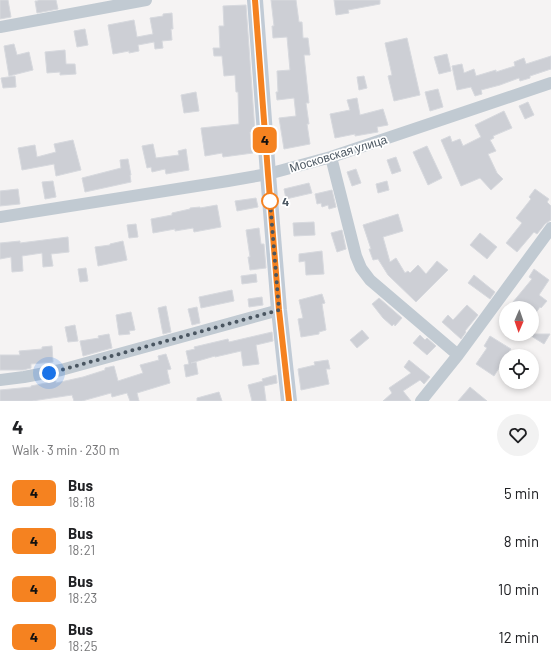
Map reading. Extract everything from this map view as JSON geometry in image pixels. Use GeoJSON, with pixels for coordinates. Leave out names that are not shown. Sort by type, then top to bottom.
{"type":"FeatureCollection","features":[{"type":"Feature","properties":{"kind":"street"},"geometry":{"type":"LineString","coordinates":[[0,27],[146,0]]}},
{"type":"Feature","properties":{"kind":"street"},"geometry":{"type":"LineString","coordinates":[[255,0],[279,310],[289,401]]}},
{"type":"Feature","properties":{"kind":"street","name":"Московская улица"},"geometry":{"type":"LineString","coordinates":[[0,217],[268,174],[331,157],[551,83]]}},
{"type":"Feature","properties":{"kind":"street"},"geometry":{"type":"LineString","coordinates":[[331,157],[356,256],[361,268],[370,280],[458,355]]}},
{"type":"Feature","properties":{"kind":"street"},"geometry":{"type":"LineString","coordinates":[[422,401],[458,355],[551,228]]}},
{"type":"Feature","properties":{"kind":"street"},"geometry":{"type":"LineString","coordinates":[[0,380],[61,370],[279,310]]}},
{"type":"Feature","properties":{"kind":"building"},"geometry":{"type":"Polygon","coordinates":[[[0,0],[8,0],[11,17],[0,19],[0,0]]]}},
{"type":"Feature","properties":{"kind":"building"},"geometry":{"type":"Polygon","coordinates":[[[56,0],[58,9],[37,13],[35,1],[56,0]]]}},
{"type":"Feature","properties":{"kind":"building"},"geometry":{"type":"Polygon","coordinates":[[[271,0],[296,0],[299,22],[302,22],[303,38],[308,38],[310,55],[304,55],[309,103],[306,103],[310,144],[284,149],[279,118],[296,116],[294,98],[277,100],[277,71],[290,70],[287,37],[273,38],[272,26],[274,26],[271,0]]]}},
{"type":"Feature","properties":{"kind":"building"},"geometry":{"type":"Polygon","coordinates":[[[334,0],[380,0],[380,4],[348,10],[349,13],[336,15],[334,0]]]}},
{"type":"Feature","properties":{"kind":"building"},"geometry":{"type":"Polygon","coordinates":[[[246,5],[255,132],[250,132],[253,153],[223,157],[222,153],[205,156],[201,128],[239,124],[238,92],[236,92],[235,75],[224,76],[222,56],[214,56],[213,48],[220,48],[219,26],[224,26],[223,6],[246,5]]]}},
{"type":"Feature","properties":{"kind":"building"},"geometry":{"type":"Polygon","coordinates":[[[172,13],[172,40],[162,41],[163,48],[155,49],[154,42],[138,45],[139,51],[113,54],[108,25],[134,20],[137,37],[153,34],[150,18],[172,13]]]}},
{"type":"Feature","properties":{"kind":"building"},"geometry":{"type":"Polygon","coordinates":[[[85,29],[88,45],[77,47],[74,31],[85,29]]]}},
{"type":"Feature","properties":{"kind":"building"},"geometry":{"type":"Polygon","coordinates":[[[407,38],[420,95],[394,101],[388,76],[392,75],[385,43],[407,38]]]}},
{"type":"Feature","properties":{"kind":"building"},"geometry":{"type":"Polygon","coordinates":[[[14,44],[17,55],[29,52],[33,70],[9,76],[4,46],[14,44]]]}},
{"type":"Feature","properties":{"kind":"building"},"geometry":{"type":"Polygon","coordinates":[[[65,50],[66,64],[75,64],[76,74],[60,75],[60,72],[47,73],[45,52],[65,50]]]}},
{"type":"Feature","properties":{"kind":"building"},"geometry":{"type":"Polygon","coordinates":[[[447,54],[451,71],[439,74],[434,57],[447,54]]]}},
{"type":"Feature","properties":{"kind":"building"},"geometry":{"type":"Polygon","coordinates":[[[551,56],[551,69],[530,76],[530,78],[520,81],[519,78],[481,90],[482,94],[475,96],[471,87],[457,90],[452,66],[462,64],[464,73],[474,69],[476,76],[515,66],[514,62],[524,58],[526,64],[551,56]]]}},
{"type":"Feature","properties":{"kind":"building"},"geometry":{"type":"Polygon","coordinates":[[[15,76],[16,87],[3,88],[1,78],[15,76]]]}},
{"type":"Feature","properties":{"kind":"building"},"geometry":{"type":"Polygon","coordinates":[[[364,76],[367,88],[359,90],[357,77],[364,76]]]}},
{"type":"Feature","properties":{"kind":"building"},"geometry":{"type":"Polygon","coordinates":[[[438,89],[443,107],[430,111],[425,92],[438,89]]]}},
{"type":"Feature","properties":{"kind":"building"},"geometry":{"type":"Polygon","coordinates":[[[196,92],[199,111],[184,113],[181,95],[196,92]]]}},
{"type":"Feature","properties":{"kind":"building"},"geometry":{"type":"Polygon","coordinates":[[[357,98],[360,115],[383,109],[388,125],[377,127],[378,132],[335,138],[330,114],[350,110],[347,100],[357,98]]]}},
{"type":"Feature","properties":{"kind":"building"},"geometry":{"type":"Polygon","coordinates":[[[528,102],[534,115],[525,119],[519,106],[528,102]]]}},
{"type":"Feature","properties":{"kind":"building"},"geometry":{"type":"Polygon","coordinates":[[[504,111],[512,128],[493,136],[494,138],[490,140],[496,151],[488,154],[497,173],[503,179],[491,190],[480,178],[461,186],[441,140],[450,136],[452,142],[460,139],[463,146],[481,137],[475,125],[504,111]]]}},
{"type":"Feature","properties":{"kind":"building"},"geometry":{"type":"Polygon","coordinates":[[[73,140],[81,170],[56,176],[54,164],[22,170],[18,148],[35,145],[37,157],[56,152],[54,144],[73,140]]]}},
{"type":"Feature","properties":{"kind":"building"},"geometry":{"type":"Polygon","coordinates":[[[153,144],[156,158],[179,155],[178,151],[186,149],[189,170],[166,174],[165,169],[152,172],[151,167],[147,168],[142,146],[153,144]]]}},
{"type":"Feature","properties":{"kind":"building"},"geometry":{"type":"Polygon","coordinates":[[[427,146],[442,178],[428,185],[413,152],[427,146]]]}},
{"type":"Feature","properties":{"kind":"building"},"geometry":{"type":"Polygon","coordinates":[[[396,157],[401,171],[392,174],[387,160],[396,157]]]}},
{"type":"Feature","properties":{"kind":"building"},"geometry":{"type":"Polygon","coordinates":[[[128,159],[131,182],[85,192],[82,178],[121,168],[120,160],[128,159]]]}},
{"type":"Feature","properties":{"kind":"building"},"geometry":{"type":"Polygon","coordinates":[[[356,169],[361,183],[352,186],[347,172],[356,169]]]}},
{"type":"Feature","properties":{"kind":"building"},"geometry":{"type":"Polygon","coordinates":[[[53,181],[56,197],[45,199],[42,182],[53,181]]]}},
{"type":"Feature","properties":{"kind":"building"},"geometry":{"type":"Polygon","coordinates":[[[387,181],[389,190],[378,193],[376,184],[387,181]]]}},
{"type":"Feature","properties":{"kind":"building"},"geometry":{"type":"Polygon","coordinates":[[[309,183],[312,193],[286,199],[284,189],[309,183]]]}},
{"type":"Feature","properties":{"kind":"building"},"geometry":{"type":"Polygon","coordinates":[[[18,189],[20,204],[0,206],[0,191],[18,189]]]}},
{"type":"Feature","properties":{"kind":"building"},"geometry":{"type":"Polygon","coordinates":[[[535,189],[549,199],[547,202],[551,206],[551,220],[545,224],[537,234],[534,232],[517,252],[506,243],[522,223],[516,218],[531,199],[529,197],[535,189]]]}},
{"type":"Feature","properties":{"kind":"building"},"geometry":{"type":"Polygon","coordinates":[[[332,190],[336,207],[329,209],[328,205],[322,207],[321,203],[317,204],[315,194],[332,190]]]}},
{"type":"Feature","properties":{"kind":"building"},"geometry":{"type":"Polygon","coordinates":[[[256,198],[258,207],[237,211],[235,201],[256,198]]]}},
{"type":"Feature","properties":{"kind":"building"},"geometry":{"type":"Polygon","coordinates":[[[217,205],[221,227],[194,232],[193,228],[175,231],[175,229],[153,233],[151,219],[172,215],[172,213],[190,208],[217,205]]]}},
{"type":"Feature","properties":{"kind":"building"},"geometry":{"type":"Polygon","coordinates":[[[398,214],[403,231],[383,237],[390,262],[396,258],[405,273],[408,271],[410,273],[418,265],[426,274],[437,261],[448,270],[416,302],[388,275],[378,259],[373,260],[363,225],[398,214]]]}},
{"type":"Feature","properties":{"kind":"building"},"geometry":{"type":"Polygon","coordinates":[[[314,222],[315,235],[294,236],[293,223],[314,222]]]}},
{"type":"Feature","properties":{"kind":"building"},"geometry":{"type":"Polygon","coordinates":[[[136,224],[138,237],[129,238],[127,225],[136,224]]]}},
{"type":"Feature","properties":{"kind":"building"},"geometry":{"type":"Polygon","coordinates":[[[259,228],[261,244],[264,244],[266,268],[250,270],[248,257],[250,257],[246,230],[259,228]]]}},
{"type":"Feature","properties":{"kind":"building"},"geometry":{"type":"Polygon","coordinates":[[[342,230],[346,249],[337,252],[331,233],[342,230]]]}},
{"type":"Feature","properties":{"kind":"building"},"geometry":{"type":"Polygon","coordinates":[[[480,233],[497,247],[487,259],[470,245],[480,233]]]}},
{"type":"Feature","properties":{"kind":"building"},"geometry":{"type":"Polygon","coordinates":[[[68,237],[69,252],[51,254],[53,266],[43,267],[42,253],[22,256],[23,271],[12,272],[11,257],[0,259],[0,243],[20,241],[20,243],[68,237]]]}},
{"type":"Feature","properties":{"kind":"building"},"geometry":{"type":"Polygon","coordinates":[[[123,241],[127,260],[98,266],[95,247],[123,241]]]}},
{"type":"Feature","properties":{"kind":"building"},"geometry":{"type":"Polygon","coordinates":[[[322,251],[324,274],[306,275],[305,261],[299,262],[299,254],[322,251]]]}},
{"type":"Feature","properties":{"kind":"building"},"geometry":{"type":"Polygon","coordinates":[[[86,268],[88,281],[80,282],[78,269],[86,268]]]}},
{"type":"Feature","properties":{"kind":"building"},"geometry":{"type":"Polygon","coordinates":[[[534,269],[549,280],[539,295],[547,301],[541,308],[539,308],[539,301],[514,301],[532,279],[529,277],[534,269]]]}},
{"type":"Feature","properties":{"kind":"building"},"geometry":{"type":"Polygon","coordinates":[[[256,274],[257,282],[242,284],[241,276],[256,274]]]}},
{"type":"Feature","properties":{"kind":"building"},"geometry":{"type":"Polygon","coordinates":[[[474,275],[495,292],[490,299],[468,283],[474,275]]]}},
{"type":"Feature","properties":{"kind":"building"},"geometry":{"type":"Polygon","coordinates":[[[232,290],[234,301],[201,308],[199,297],[232,290]]]}},
{"type":"Feature","properties":{"kind":"building"},"geometry":{"type":"Polygon","coordinates":[[[322,294],[325,303],[322,304],[326,330],[319,332],[319,334],[301,337],[298,319],[303,318],[299,300],[322,294]]]}},
{"type":"Feature","properties":{"kind":"building"},"geometry":{"type":"Polygon","coordinates":[[[262,297],[263,305],[249,307],[248,299],[262,297]]]}},
{"type":"Feature","properties":{"kind":"building"},"geometry":{"type":"Polygon","coordinates":[[[379,298],[402,318],[395,326],[394,324],[392,326],[383,318],[372,304],[379,298]]]}},
{"type":"Feature","properties":{"kind":"building"},"geometry":{"type":"Polygon","coordinates":[[[467,305],[478,315],[465,331],[466,332],[461,339],[442,322],[448,315],[453,320],[467,305]]]}},
{"type":"Feature","properties":{"kind":"building"},"geometry":{"type":"Polygon","coordinates":[[[166,306],[171,332],[163,334],[158,308],[166,306]]]}},
{"type":"Feature","properties":{"kind":"building"},"geometry":{"type":"Polygon","coordinates":[[[197,307],[200,323],[192,325],[188,309],[197,307]]]}},
{"type":"Feature","properties":{"kind":"building"},"geometry":{"type":"Polygon","coordinates":[[[131,312],[135,330],[129,331],[130,334],[119,335],[116,315],[131,312]]]}},
{"type":"Feature","properties":{"kind":"building"},"geometry":{"type":"Polygon","coordinates":[[[75,325],[78,341],[68,342],[65,327],[75,325]]]}},
{"type":"Feature","properties":{"kind":"building"},"geometry":{"type":"Polygon","coordinates":[[[362,330],[369,338],[357,348],[350,340],[362,330]]]}},
{"type":"Feature","properties":{"kind":"building"},"geometry":{"type":"Polygon","coordinates":[[[272,332],[273,341],[256,345],[259,364],[243,366],[241,351],[215,356],[191,363],[196,362],[198,374],[186,377],[184,365],[189,364],[186,351],[195,349],[194,347],[228,339],[229,342],[272,332]]]}},
{"type":"Feature","properties":{"kind":"building"},"geometry":{"type":"Polygon","coordinates":[[[109,334],[112,348],[83,356],[80,341],[99,338],[98,336],[109,334]]]}},
{"type":"Feature","properties":{"kind":"building"},"geometry":{"type":"Polygon","coordinates":[[[539,334],[550,334],[544,344],[539,341],[539,334]]]}},
{"type":"Feature","properties":{"kind":"building"},"geometry":{"type":"Polygon","coordinates":[[[420,335],[425,340],[427,338],[436,346],[427,355],[413,343],[420,335]]]}},
{"type":"Feature","properties":{"kind":"building"},"geometry":{"type":"Polygon","coordinates":[[[490,336],[511,349],[499,349],[499,368],[494,376],[476,364],[487,348],[484,346],[490,336]]]}},
{"type":"Feature","properties":{"kind":"building"},"geometry":{"type":"Polygon","coordinates":[[[52,346],[53,362],[31,364],[31,368],[23,370],[0,370],[0,355],[20,355],[19,351],[42,349],[42,347],[52,346]]]}},
{"type":"Feature","properties":{"kind":"building"},"geometry":{"type":"Polygon","coordinates":[[[166,354],[171,369],[167,370],[170,383],[137,393],[139,401],[130,401],[127,393],[112,397],[111,393],[82,401],[74,401],[72,395],[32,401],[0,401],[0,390],[31,387],[56,381],[56,383],[83,377],[114,366],[118,381],[143,373],[140,365],[159,360],[158,356],[166,354]]]}},
{"type":"Feature","properties":{"kind":"building"},"geometry":{"type":"Polygon","coordinates":[[[328,360],[330,369],[326,369],[329,384],[301,390],[298,369],[315,365],[314,362],[328,360]]]}},
{"type":"Feature","properties":{"kind":"building"},"geometry":{"type":"Polygon","coordinates":[[[409,360],[430,377],[424,384],[420,380],[403,391],[411,401],[383,401],[392,393],[389,388],[411,373],[404,367],[409,360]]]}},
{"type":"Feature","properties":{"kind":"building"},"geometry":{"type":"Polygon","coordinates":[[[276,375],[277,383],[264,386],[266,401],[252,401],[248,385],[263,381],[262,379],[276,375]]]}},
{"type":"Feature","properties":{"kind":"building"},"geometry":{"type":"Polygon","coordinates":[[[470,387],[487,401],[458,401],[470,387]]]}},
{"type":"Feature","properties":{"kind":"building"},"geometry":{"type":"Polygon","coordinates":[[[219,392],[222,401],[197,401],[197,398],[219,392]]]}},
{"type":"Feature","properties":{"kind":"bus line","name":"4"},"geometry":{"type":"LineString","coordinates":[[255,0],[279,310],[289,401]]}},
{"type":"Feature","properties":{"kind":"place","name":"4"},"geometry":{"type":"Point","coordinates":[270,201]}},
{"type":"Feature","properties":{"kind":"route"},"geometry":{"type":"LineString","coordinates":[[49,373],[279,310],[270,201]]}}]}
